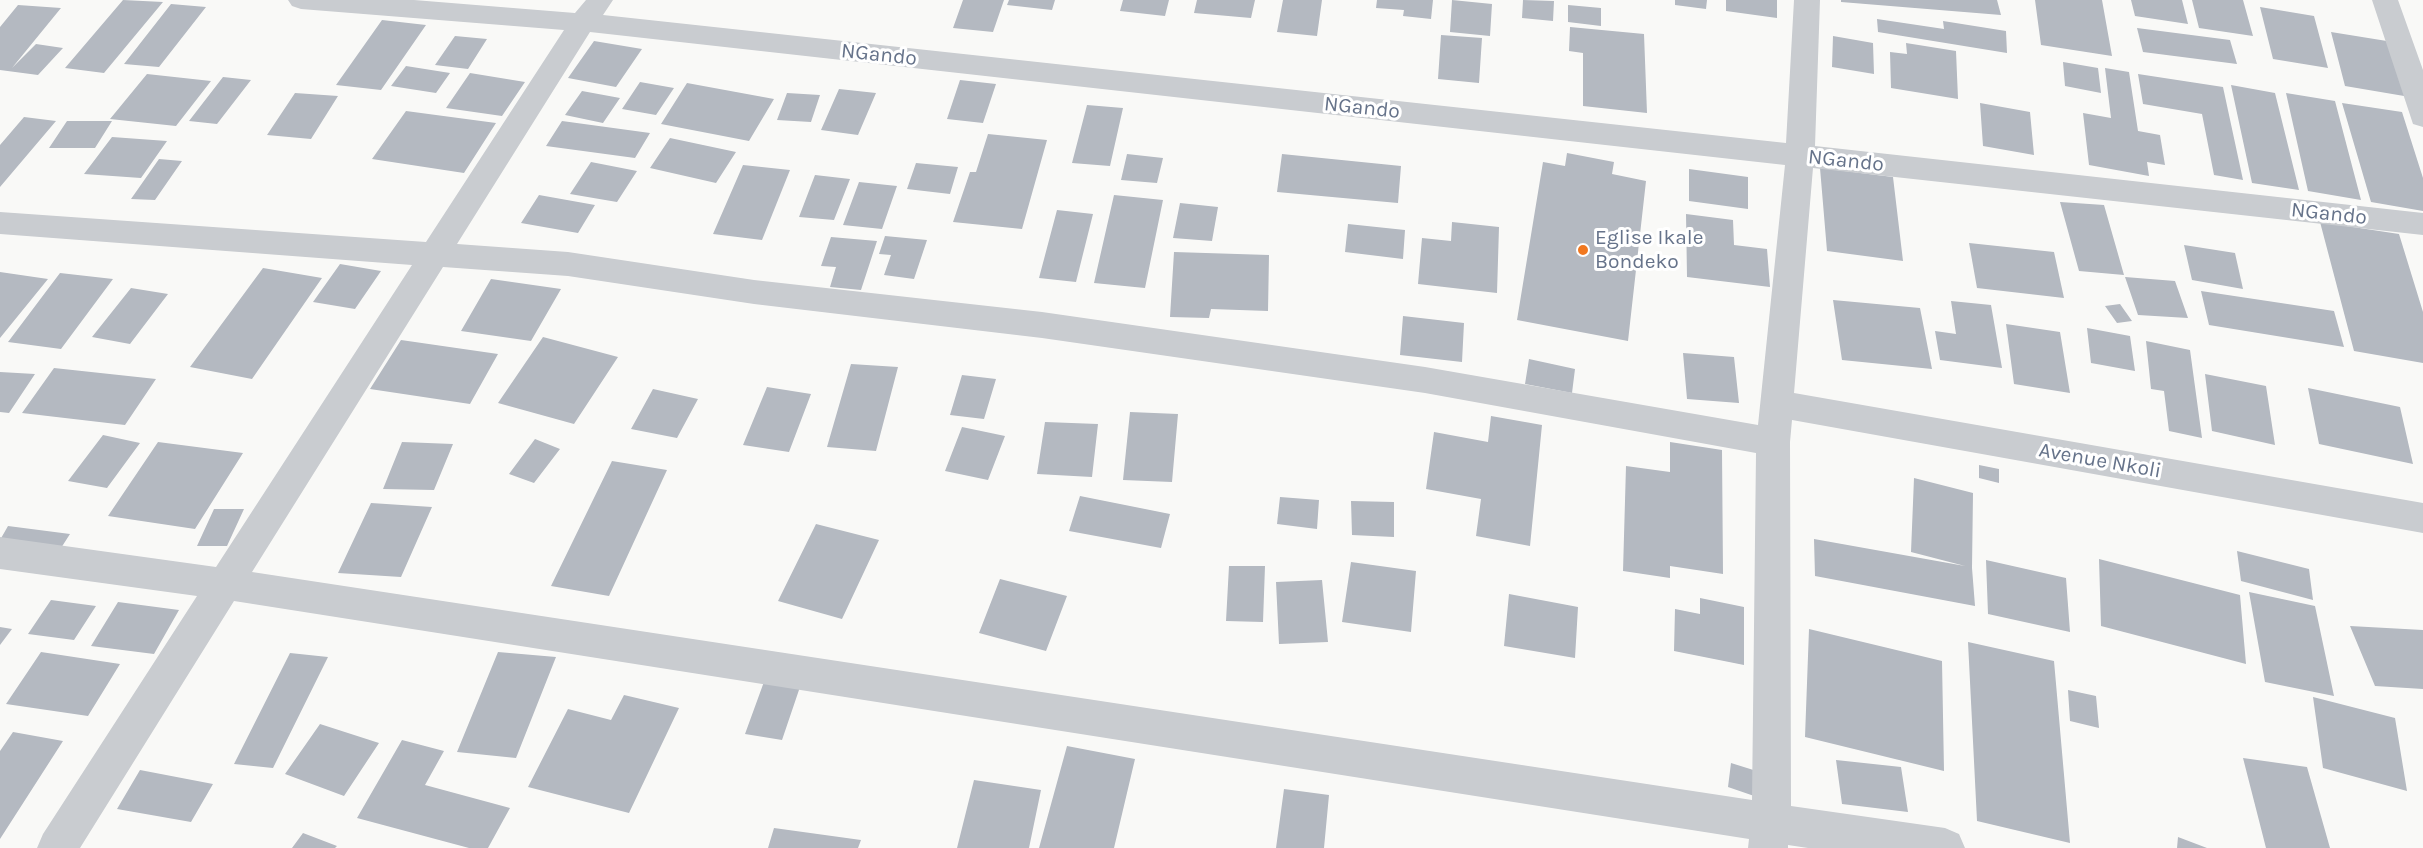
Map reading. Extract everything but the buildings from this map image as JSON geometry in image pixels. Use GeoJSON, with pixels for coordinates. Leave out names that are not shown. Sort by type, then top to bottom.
{"type":"FeatureCollection","features":[{"type":"Feature","properties":{"kind":"street","name":"NGando"},"geometry":{"type":"LineString","coordinates":[[301,0],[591,11],[1800,156],[2423,224]]}},
{"type":"Feature","properties":{"kind":"street"},"geometry":{"type":"LineString","coordinates":[[1769,836],[1773,442],[1800,156],[1807,0]]}},
{"type":"Feature","properties":{"kind":"street"},"geometry":{"type":"LineString","coordinates":[[2385,0],[2416,89],[2423,117]]}},
{"type":"Feature","properties":{"kind":"street"},"geometry":{"type":"LineString","coordinates":[[57,848],[591,11]]}},
{"type":"Feature","properties":{"kind":"street"},"geometry":{"type":"LineString","coordinates":[[0,223],[568,264],[753,291],[1042,325],[1425,380],[1773,442]]}},
{"type":"Feature","properties":{"kind":"street","name":"Avenue Nkoli"},"geometry":{"type":"LineString","coordinates":[[1777,404],[2423,518]]}},
{"type":"Feature","properties":{"kind":"street"},"geometry":{"type":"LineString","coordinates":[[0,553],[226,584],[1769,836],[1945,848]]}},
{"type":"Feature","properties":{"kind":"place","name":"Eglise Ikale Bondeko"},"geometry":{"type":"Point","coordinates":[1583,250]}}]}
